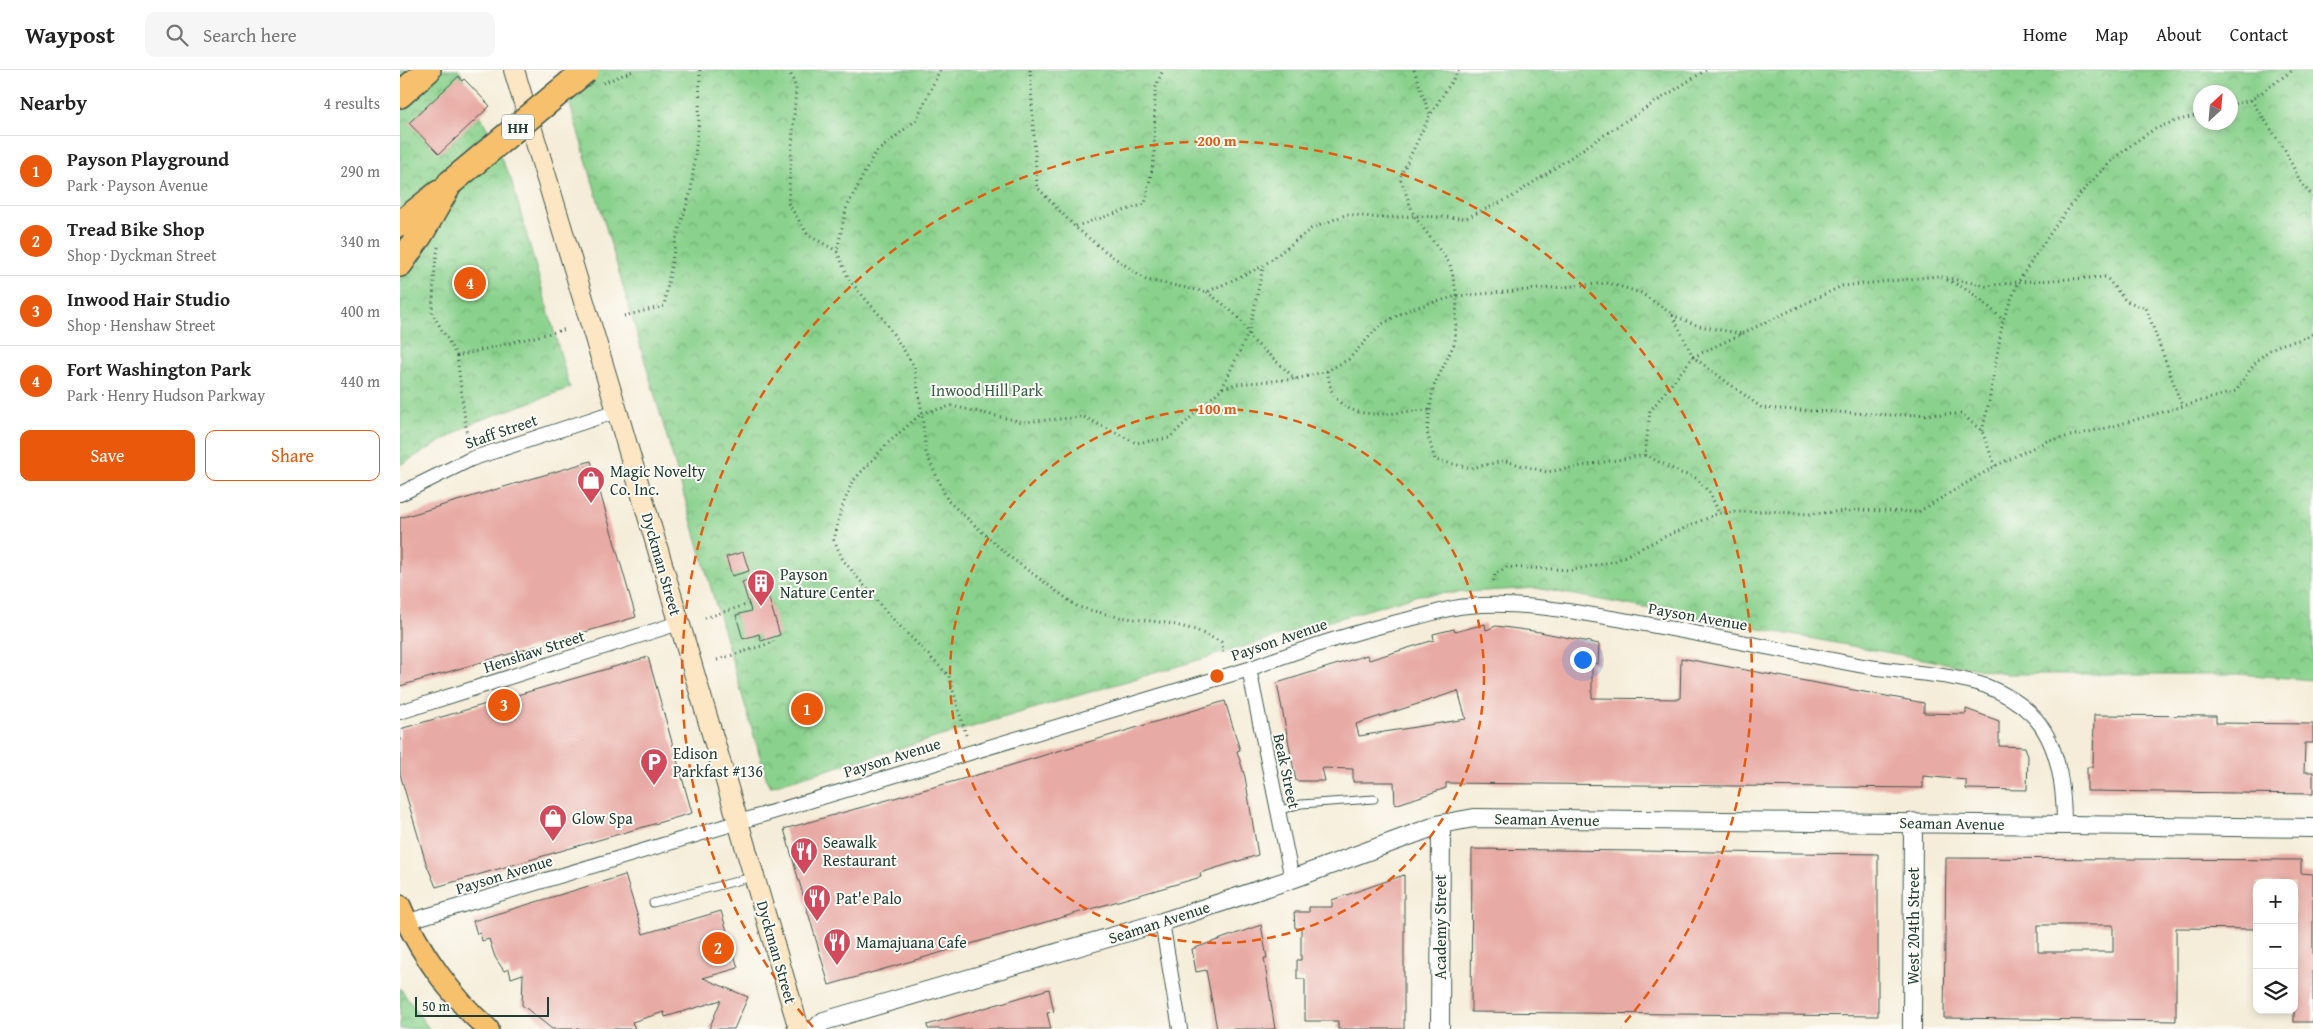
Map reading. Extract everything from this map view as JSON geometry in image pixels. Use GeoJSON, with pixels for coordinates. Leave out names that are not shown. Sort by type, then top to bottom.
{"type":"FeatureCollection","features":[{"type":"Feature","properties":{"kind":"highway"},"geometry":{"type":"LineString","coordinates":[[400,95],[428,70]]}},
{"type":"Feature","properties":{"kind":"highway","name":"HH"},"geometry":{"type":"LineString","coordinates":[[400,224],[450,183],[593,77]]}},
{"type":"Feature","properties":{"kind":"highway"},"geometry":{"type":"LineString","coordinates":[[400,264],[420,235],[450,183]]}},
{"type":"Feature","properties":{"kind":"main road","name":"Dyckman Street"},"geometry":{"type":"LineString","coordinates":[[514,70],[739,821],[799,1029]]}},
{"type":"Feature","properties":{"kind":"main road"},"geometry":{"type":"LineString","coordinates":[[403,914],[436,972],[488,1029]]}},
{"type":"Feature","properties":{"kind":"street","name":"Staff Street"},"geometry":{"type":"LineString","coordinates":[[400,494],[471,459],[617,411]]}},
{"type":"Feature","properties":{"kind":"street","name":"Payson Avenue"},"geometry":{"type":"LineString","coordinates":[[403,914],[739,821],[1249,669],[1372,627],[1467,606],[1511,606],[1552,609],[1728,639],[1861,665],[1964,680],[1999,692],[2038,721],[2054,754],[2060,772],[2064,825]]}},
{"type":"Feature","properties":{"kind":"street","name":"Henshaw Street"},"geometry":{"type":"LineString","coordinates":[[400,712],[679,623]]}},
{"type":"Feature","properties":{"kind":"street","name":"Beak Street"},"geometry":{"type":"LineString","coordinates":[[1249,669],[1292,879]]}},
{"type":"Feature","properties":{"kind":"street","name":"Seaman Avenue"},"geometry":{"type":"LineString","coordinates":[[815,1029],[824,1021],[1021,965],[1162,922],[1292,879],[1440,824],[1474,818],[2313,828]]}},
{"type":"Feature","properties":{"kind":"street","name":"West 204th Street"},"geometry":{"type":"LineString","coordinates":[[1912,1029],[1914,822]]}},
{"type":"Feature","properties":{"kind":"street","name":"Academy Street"},"geometry":{"type":"LineString","coordinates":[[1440,824],[1440,1029]]}},
{"type":"Feature","properties":{"kind":"street"},"geometry":{"type":"LineString","coordinates":[[1162,922],[1180,1029]]}},
{"type":"Feature","properties":{"kind":"lane"},"geometry":{"type":"LineString","coordinates":[[1278,811],[1301,804],[1374,799]]}},
{"type":"Feature","properties":{"kind":"lane"},"geometry":{"type":"LineString","coordinates":[[653,903],[755,876]]}},
{"type":"Feature","properties":{"kind":"path"},"geometry":{"type":"LineString","coordinates":[[593,77],[635,70]]}},
{"type":"Feature","properties":{"kind":"path"},"geometry":{"type":"LineString","coordinates":[[624,316],[664,306],[676,239],[691,191],[699,119],[700,70]]}},
{"type":"Feature","properties":{"kind":"path"},"geometry":{"type":"LineString","coordinates":[[788,70],[796,88],[788,204],[808,235],[837,251]]}},
{"type":"Feature","properties":{"kind":"path"},"geometry":{"type":"LineString","coordinates":[[940,70],[916,120],[874,154],[846,209],[837,251],[849,280],[884,320],[914,366],[922,413],[926,453],[948,501],[1010,557],[1078,607],[1118,617],[1167,623],[1196,630],[1220,642],[1225,656]]}},
{"type":"Feature","properties":{"kind":"path"},"geometry":{"type":"LineString","coordinates":[[1030,70],[1037,187],[1075,227],[1100,248],[1146,280],[1207,292],[1225,306],[1249,332],[1250,338],[1296,379]]}},
{"type":"Feature","properties":{"kind":"path"},"geometry":{"type":"LineString","coordinates":[[1075,227],[1145,204],[1154,159],[1155,89],[1163,70]]}},
{"type":"Feature","properties":{"kind":"path"},"geometry":{"type":"LineString","coordinates":[[1414,70],[1430,115]]}},
{"type":"Feature","properties":{"kind":"path"},"geometry":{"type":"LineString","coordinates":[[1459,70],[1430,115],[1400,177],[1414,216],[1450,264],[1457,296],[1455,342],[1433,388],[1430,410],[1428,432],[1435,460],[1471,468],[1505,461],[1547,472],[1645,455],[1681,473],[1696,478],[1710,493],[1719,513]]}},
{"type":"Feature","properties":{"kind":"path"},"geometry":{"type":"LineString","coordinates":[[1207,292],[1263,266],[1311,229],[1347,214],[1380,218],[1414,216],[1466,218],[1510,198],[1574,154],[1706,70]]}},
{"type":"Feature","properties":{"kind":"path"},"geometry":{"type":"LineString","coordinates":[[2238,103],[2251,100],[2293,70]]}},
{"type":"Feature","properties":{"kind":"path"},"geometry":{"type":"LineString","coordinates":[[2251,100],[2285,150],[2301,183],[2313,197]]}},
{"type":"Feature","properties":{"kind":"path"},"geometry":{"type":"LineString","coordinates":[[1982,430],[1989,402],[2003,320],[2018,282],[2049,234],[2096,175],[2152,130],[2193,116]]}},
{"type":"Feature","properties":{"kind":"path"},"geometry":{"type":"LineString","coordinates":[[440,238],[435,265],[432,313],[457,356],[468,436]]}},
{"type":"Feature","properties":{"kind":"path"},"geometry":{"type":"LineString","coordinates":[[966,735],[949,676],[888,614],[843,560],[834,540],[840,513],[852,482],[888,443],[922,413],[952,406],[1023,422],[1084,417],[1136,443],[1169,438],[1222,388],[1249,332],[1263,266]]}},
{"type":"Feature","properties":{"kind":"path"},"geometry":{"type":"LineString","coordinates":[[1938,276],[1958,284],[1985,303],[2003,320]]}},
{"type":"Feature","properties":{"kind":"path"},"geometry":{"type":"LineString","coordinates":[[1645,455],[1650,411],[1694,357],[1842,286],[1938,276],[1986,286],[2018,282],[2106,277],[2126,301],[2146,308],[2182,406]]}},
{"type":"Feature","properties":{"kind":"path"},"geometry":{"type":"LineString","coordinates":[[1222,388],[1236,384],[1296,379],[1327,371],[1349,359],[1380,325],[1410,309],[1457,296],[1609,283],[1641,292],[1672,314],[1699,326],[1743,334]]}},
{"type":"Feature","properties":{"kind":"path"},"geometry":{"type":"LineString","coordinates":[[1672,314],[1694,357],[1762,408],[1889,415],[1962,414],[1982,430],[1995,466]]}},
{"type":"Feature","properties":{"kind":"path"},"geometry":{"type":"LineString","coordinates":[[457,356],[567,329]]}},
{"type":"Feature","properties":{"kind":"path"},"geometry":{"type":"LineString","coordinates":[[1494,581],[1495,574],[1507,567],[1573,570],[1615,561],[1664,536],[1719,513],[1767,511],[1809,514],[1858,510],[1918,512],[1995,466],[2047,441],[2103,429],[2236,391],[2255,362],[2281,344],[2306,338],[2313,334]]}},
{"type":"Feature","properties":{"kind":"path"},"geometry":{"type":"LineString","coordinates":[[1327,371],[1334,396],[1347,408],[1374,414],[1396,415],[1406,410],[1430,410]]}},
{"type":"Feature","properties":{"kind":"path"},"geometry":{"type":"LineString","coordinates":[[705,618],[749,604]]}},
{"type":"Feature","properties":{"kind":"path"},"geometry":{"type":"LineString","coordinates":[[717,660],[774,642],[773,637]]}},
{"type":"Feature","properties":{"kind":"green space"},"geometry":{"type":"Polygon","coordinates":[[[400,70],[459,70],[511,179],[570,388],[475,422],[400,465],[400,70]]]}},
{"type":"Feature","properties":{"kind":"green space","name":"Inwood Hill Park"},"geometry":{"type":"Polygon","coordinates":[[[560,70],[2313,70],[2313,680],[2238,674],[2005,674],[1536,588],[1418,595],[769,787],[560,70]]]}},
{"type":"Feature","properties":{"kind":"green space"},"geometry":{"type":"Polygon","coordinates":[[[400,988],[427,1026],[430,1029],[400,1029],[400,988]]]}},
{"type":"Feature","properties":{"kind":"building"},"geometry":{"type":"Polygon","coordinates":[[[459,76],[462,81],[464,79],[490,106],[439,154],[409,123],[459,76]]]}},
{"type":"Feature","properties":{"kind":"building"},"geometry":{"type":"Polygon","coordinates":[[[591,461],[636,617],[400,686],[400,518],[591,461]]]}},
{"type":"Feature","properties":{"kind":"building"},"geometry":{"type":"Polygon","coordinates":[[[743,552],[749,571],[732,576],[726,557],[743,552]]]}},
{"type":"Feature","properties":{"kind":"building","name":"Payson Nature Center"},"geometry":{"type":"Polygon","coordinates":[[[762,576],[780,635],[761,641],[759,634],[743,639],[736,615],[751,611],[742,582],[762,576]]]}},
{"type":"Feature","properties":{"kind":"building"},"geometry":{"type":"Polygon","coordinates":[[[1485,624],[1486,630],[1496,626],[1540,632],[1599,644],[1598,664],[1592,663],[1592,698],[1680,699],[1681,658],[1924,703],[1924,713],[1966,714],[1966,709],[1999,721],[1999,746],[2025,747],[2028,756],[2027,790],[1966,789],[1966,780],[1923,776],[1923,788],[1446,783],[1446,788],[1395,805],[1394,782],[1353,782],[1353,769],[1322,768],[1325,781],[1296,781],[1277,683],[1367,655],[1369,660],[1434,640],[1433,634],[1454,629],[1455,632],[1485,624]],[[1458,691],[1356,724],[1359,736],[1466,719],[1458,691]]]}},
{"type":"Feature","properties":{"kind":"building"},"geometry":{"type":"Polygon","coordinates":[[[648,657],[692,813],[436,887],[426,863],[400,774],[400,729],[648,657]]]}},
{"type":"Feature","properties":{"kind":"building"},"geometry":{"type":"Polygon","coordinates":[[[1225,701],[1240,750],[1237,751],[1245,777],[1258,855],[1200,873],[1201,877],[829,985],[784,829],[1005,767],[1225,701]]]}},
{"type":"Feature","properties":{"kind":"building"},"geometry":{"type":"Polygon","coordinates":[[[2094,715],[2216,716],[2216,723],[2313,724],[2313,743],[2305,743],[2304,772],[2313,772],[2313,794],[2087,791],[2087,767],[2093,767],[2094,715]]]}},
{"type":"Feature","properties":{"kind":"building"},"geometry":{"type":"Polygon","coordinates":[[[1472,849],[1878,854],[1878,1016],[1471,1012],[1472,849]]]}},
{"type":"Feature","properties":{"kind":"building"},"geometry":{"type":"Polygon","coordinates":[[[1946,858],[2301,860],[2301,873],[2313,874],[2313,1022],[2294,1022],[2294,1014],[2298,1014],[2298,879],[2253,879],[2253,929],[2176,928],[2176,1021],[1944,1018],[1946,858]],[[2038,925],[2038,952],[2113,952],[2113,925],[2038,925]]]}},
{"type":"Feature","properties":{"kind":"building"},"geometry":{"type":"Polygon","coordinates":[[[625,875],[643,934],[721,911],[738,968],[703,978],[748,997],[734,1029],[709,1029],[721,1000],[665,1017],[664,1012],[632,1022],[635,1029],[552,1029],[522,1005],[523,974],[511,978],[509,969],[504,971],[495,957],[489,939],[482,941],[480,933],[477,934],[473,921],[625,875]]]}},
{"type":"Feature","properties":{"kind":"building"},"geometry":{"type":"Polygon","coordinates":[[[1404,875],[1404,1029],[1338,1029],[1338,1021],[1305,1021],[1305,979],[1297,979],[1297,960],[1301,960],[1301,928],[1295,928],[1294,912],[1309,912],[1309,907],[1332,907],[1332,900],[1404,875]]]}},
{"type":"Feature","properties":{"kind":"building"},"geometry":{"type":"Polygon","coordinates":[[[1261,925],[1267,958],[1264,958],[1275,1029],[1217,1029],[1206,970],[1196,972],[1192,949],[1261,925]]]}},
{"type":"Feature","properties":{"kind":"building"},"geometry":{"type":"Polygon","coordinates":[[[1049,989],[1054,1012],[1047,1013],[1051,1029],[928,1029],[927,1025],[1049,989]]]}},
{"type":"Feature","properties":{"kind":"place","name":"Fort Washington Park"},"geometry":{"type":"Point","coordinates":[470,283]}},
{"type":"Feature","properties":{"kind":"place","name":"Magic Novelty Co. Inc."},"geometry":{"type":"Point","coordinates":[591,504]}},
{"type":"Feature","properties":{"kind":"place","name":"Payson Nature Center"},"geometry":{"type":"Point","coordinates":[761,607]}},
{"type":"Feature","properties":{"kind":"place","name":"Inwood Hair Studio"},"geometry":{"type":"Point","coordinates":[504,705]}},
{"type":"Feature","properties":{"kind":"place","name":"Payson Playground"},"geometry":{"type":"Point","coordinates":[807,709]}},
{"type":"Feature","properties":{"kind":"place","name":"Edison Parkfast #136"},"geometry":{"type":"Point","coordinates":[654,786]}},
{"type":"Feature","properties":{"kind":"place","name":"Glow Spa"},"geometry":{"type":"Point","coordinates":[553,842]}},
{"type":"Feature","properties":{"kind":"place","name":"Seawalk Restaurant"},"geometry":{"type":"Point","coordinates":[804,875]}},
{"type":"Feature","properties":{"kind":"place","name":"Pat'e Palo"},"geometry":{"type":"Point","coordinates":[817,922]}},
{"type":"Feature","properties":{"kind":"place","name":"Tread Bike Shop"},"geometry":{"type":"Point","coordinates":[718,948]}},
{"type":"Feature","properties":{"kind":"place","name":"Mamajuana Cafe"},"geometry":{"type":"Point","coordinates":[837,966]}}]}
